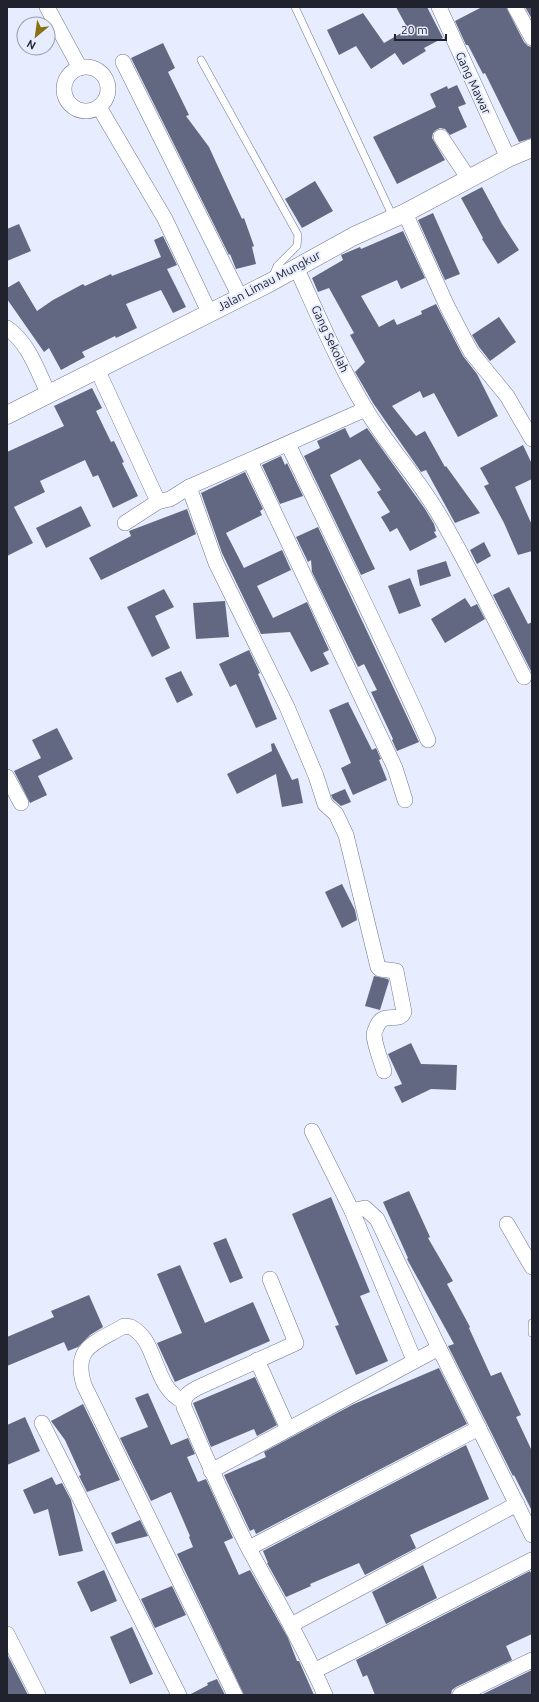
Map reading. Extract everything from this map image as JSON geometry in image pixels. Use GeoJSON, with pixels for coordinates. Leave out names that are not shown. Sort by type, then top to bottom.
{"type":"FeatureCollection","features":[{"type":"Feature","properties":{"kind":"street"},"geometry":{"type":"LineString","coordinates":[[47,7],[80,68]]}},
{"type":"Feature","properties":{"kind":"street","name":"Gang Mawar"},"geometry":{"type":"LineString","coordinates":[[439,7],[508,158]]}},
{"type":"Feature","properties":{"kind":"street"},"geometry":{"type":"LineString","coordinates":[[515,7],[532,38]]}},
{"type":"Feature","properties":{"kind":"street"},"geometry":{"type":"LineString","coordinates":[[123,62],[240,297]]}},
{"type":"Feature","properties":{"kind":"street"},"geometry":{"type":"LineString","coordinates":[[88,67],[96,69],[102,74],[108,87],[108,95],[104,102],[92,111],[84,111],[70,105],[64,91],[64,83],[68,76],[73,71],[80,68],[88,67]]}},
{"type":"Feature","properties":{"kind":"street"},"geometry":{"type":"LineString","coordinates":[[99,107],[165,219],[209,312]]}},
{"type":"Feature","properties":{"kind":"street"},"geometry":{"type":"LineString","coordinates":[[441,137],[469,179]]}},
{"type":"Feature","properties":{"kind":"street","name":"Jalan Limau Mungkur"},"geometry":{"type":"LineString","coordinates":[[7,415],[271,282],[354,236],[399,215],[508,158],[532,148]]}},
{"type":"Feature","properties":{"kind":"street"},"geometry":{"type":"LineString","coordinates":[[399,215],[471,352],[507,396],[532,439]]}},
{"type":"Feature","properties":{"kind":"street","name":"Gang Sekolah"},"geometry":{"type":"LineString","coordinates":[[296,267],[340,364],[366,410],[396,454],[416,479],[441,517],[469,567],[524,677]]}},
{"type":"Feature","properties":{"kind":"street"},"geometry":{"type":"LineString","coordinates":[[7,328],[13,332],[25,346],[49,395]]}},
{"type":"Feature","properties":{"kind":"street"},"geometry":{"type":"LineString","coordinates":[[97,369],[159,501]]}},
{"type":"Feature","properties":{"kind":"street"},"geometry":{"type":"LineString","coordinates":[[125,523],[159,501],[170,499],[189,487],[366,410]]}},
{"type":"Feature","properties":{"kind":"street"},"geometry":{"type":"LineString","coordinates":[[288,444],[351,576],[389,651],[428,740]]}},
{"type":"Feature","properties":{"kind":"street"},"geometry":{"type":"LineString","coordinates":[[250,461],[395,768],[405,800]]}},
{"type":"Feature","properties":{"kind":"street"},"geometry":{"type":"LineString","coordinates":[[189,487],[216,563],[287,707],[316,776],[325,804],[336,814],[346,835],[378,967],[380,969],[396,971],[404,1012],[399,1018],[386,1017],[379,1022],[374,1032],[384,1071]]}},
{"type":"Feature","properties":{"kind":"street"},"geometry":{"type":"LineString","coordinates":[[7,776],[21,803]]}},
{"type":"Feature","properties":{"kind":"street"},"geometry":{"type":"LineString","coordinates":[[312,1131],[352,1211],[414,1360]]}},
{"type":"Feature","properties":{"kind":"street"},"geometry":{"type":"LineString","coordinates":[[352,1211],[365,1208],[377,1219],[532,1535]]}},
{"type":"Feature","properties":{"kind":"street"},"geometry":{"type":"LineString","coordinates":[[507,1224],[532,1267]]}},
{"type":"Feature","properties":{"kind":"street"},"geometry":{"type":"LineString","coordinates":[[270,1279],[296,1343],[192,1391],[183,1401],[184,1407],[211,1471],[249,1548],[291,1625],[325,1695]]}},
{"type":"Feature","properties":{"kind":"street"},"geometry":{"type":"LineString","coordinates":[[183,1401],[175,1397],[167,1387],[144,1338],[131,1327],[124,1326],[87,1348],[81,1358],[80,1371],[84,1385],[235,1695]]}},
{"type":"Feature","properties":{"kind":"street"},"geometry":{"type":"LineString","coordinates":[[211,1471],[414,1360],[439,1348]]}},
{"type":"Feature","properties":{"kind":"street"},"geometry":{"type":"LineString","coordinates":[[257,1360],[288,1429]]}},
{"type":"Feature","properties":{"kind":"street"},"geometry":{"type":"LineString","coordinates":[[42,1423],[179,1695]]}},
{"type":"Feature","properties":{"kind":"street"},"geometry":{"type":"LineString","coordinates":[[249,1548],[479,1428]]}},
{"type":"Feature","properties":{"kind":"street"},"geometry":{"type":"LineString","coordinates":[[291,1625],[517,1504]]}},
{"type":"Feature","properties":{"kind":"street"},"geometry":{"type":"LineString","coordinates":[[314,1671],[532,1560]]}},
{"type":"Feature","properties":{"kind":"street"},"geometry":{"type":"LineString","coordinates":[[7,1634],[38,1695]]}},
{"type":"Feature","properties":{"kind":"street"},"geometry":{"type":"LineString","coordinates":[[460,1695],[532,1660]]}},
{"type":"Feature","properties":{"kind":"lane"},"geometry":{"type":"LineString","coordinates":[[295,7],[399,215]]}},
{"type":"Feature","properties":{"kind":"lane"},"geometry":{"type":"LineString","coordinates":[[201,60],[298,235],[297,246],[277,266],[271,282]]}},
{"type":"Feature","properties":{"kind":"lane"},"geometry":{"type":"LineString","coordinates":[[532,1323],[532,1333]]}},
{"type":"Feature","properties":{"kind":"building"},"geometry":{"type":"Polygon","coordinates":[[[396,7],[427,7],[443,38],[424,48],[426,51],[403,65],[395,53],[371,69],[356,46],[339,55],[327,30],[363,13],[384,43],[408,29],[396,7]]]}},
{"type":"Feature","properties":{"kind":"building"},"geometry":{"type":"Polygon","coordinates":[[[482,7],[506,7],[524,42],[528,46],[532,47],[532,138],[519,142],[485,73],[483,74],[468,45],[466,45],[455,21],[482,7]]]}},
{"type":"Feature","properties":{"kind":"building"},"geometry":{"type":"Polygon","coordinates":[[[525,7],[532,7],[532,19],[525,7]]]}},
{"type":"Feature","properties":{"kind":"building"},"geometry":{"type":"Polygon","coordinates":[[[163,43],[175,68],[168,72],[189,115],[186,116],[209,147],[242,219],[244,218],[254,246],[252,247],[256,264],[236,269],[230,254],[229,255],[131,58],[163,43]]]}},
{"type":"Feature","properties":{"kind":"building"},"geometry":{"type":"Polygon","coordinates":[[[457,85],[466,104],[458,107],[467,127],[450,135],[445,129],[440,128],[436,130],[433,133],[432,138],[445,160],[397,184],[373,137],[436,107],[430,94],[447,86],[448,89],[457,85]]]}},
{"type":"Feature","properties":{"kind":"building"},"geometry":{"type":"Polygon","coordinates":[[[315,181],[333,211],[302,228],[285,199],[315,181]]]}},
{"type":"Feature","properties":{"kind":"building"},"geometry":{"type":"Polygon","coordinates":[[[482,187],[502,224],[519,250],[498,264],[482,239],[483,238],[461,198],[482,187]]]}},
{"type":"Feature","properties":{"kind":"building"},"geometry":{"type":"Polygon","coordinates":[[[433,213],[460,274],[445,280],[418,220],[433,213]]]}},
{"type":"Feature","properties":{"kind":"building"},"geometry":{"type":"Polygon","coordinates":[[[19,224],[31,251],[7,261],[7,229],[19,224]]]}},
{"type":"Feature","properties":{"kind":"building"},"geometry":{"type":"Polygon","coordinates":[[[403,231],[425,278],[401,289],[397,280],[361,296],[379,327],[394,319],[397,325],[422,314],[421,311],[436,304],[463,356],[477,374],[498,416],[458,437],[434,393],[423,398],[420,391],[392,406],[416,436],[425,431],[445,467],[446,466],[480,513],[455,523],[426,470],[421,472],[373,403],[355,372],[365,362],[350,335],[354,333],[329,288],[318,292],[312,278],[343,260],[341,255],[360,247],[361,249],[403,231]]]}},
{"type":"Feature","properties":{"kind":"building"},"geometry":{"type":"Polygon","coordinates":[[[163,236],[177,265],[167,269],[186,307],[173,313],[161,290],[126,304],[137,328],[116,338],[115,336],[82,352],[85,357],[61,370],[49,348],[44,352],[7,299],[7,288],[19,281],[37,311],[53,300],[83,284],[85,286],[111,274],[112,276],[161,257],[154,240],[163,236]]]}},
{"type":"Feature","properties":{"kind":"building"},"geometry":{"type":"Polygon","coordinates":[[[499,317],[516,342],[490,361],[472,335],[499,317]]]}},
{"type":"Feature","properties":{"kind":"building"},"geometry":{"type":"Polygon","coordinates":[[[92,388],[102,408],[96,411],[111,442],[114,441],[124,462],[122,463],[138,496],[113,508],[98,475],[93,477],[85,460],[40,481],[45,492],[14,507],[33,543],[7,556],[7,452],[64,426],[54,406],[92,388]]]}},
{"type":"Feature","properties":{"kind":"building"},"geometry":{"type":"Polygon","coordinates":[[[345,428],[350,438],[367,428],[425,509],[434,524],[436,531],[434,532],[437,537],[410,551],[397,528],[390,532],[381,517],[390,512],[377,492],[381,490],[360,459],[330,475],[375,569],[361,575],[304,456],[320,448],[317,441],[345,428]]]}},
{"type":"Feature","properties":{"kind":"building"},"geometry":{"type":"Polygon","coordinates":[[[523,445],[532,464],[532,479],[515,487],[532,525],[532,551],[518,555],[504,523],[484,486],[489,484],[480,468],[523,445]]]}},
{"type":"Feature","properties":{"kind":"building"},"geometry":{"type":"Polygon","coordinates":[[[281,456],[285,465],[287,463],[303,496],[280,504],[262,465],[281,456]]]}},
{"type":"Feature","properties":{"kind":"building"},"geometry":{"type":"Polygon","coordinates":[[[245,472],[263,509],[260,511],[262,515],[226,533],[244,568],[282,550],[291,570],[257,586],[273,618],[307,602],[329,650],[323,653],[329,664],[311,672],[290,632],[261,634],[222,553],[201,493],[245,472]]]}},
{"type":"Feature","properties":{"kind":"building"},"geometry":{"type":"Polygon","coordinates":[[[81,506],[91,526],[46,548],[36,528],[81,506]]]}},
{"type":"Feature","properties":{"kind":"building"},"geometry":{"type":"Polygon","coordinates":[[[187,509],[196,534],[101,580],[89,558],[131,536],[129,531],[187,509]]]}},
{"type":"Feature","properties":{"kind":"building"},"geometry":{"type":"Polygon","coordinates":[[[318,527],[419,742],[397,751],[371,692],[377,690],[364,664],[358,667],[312,572],[311,560],[308,562],[296,537],[318,527]]]}},
{"type":"Feature","properties":{"kind":"building"},"geometry":{"type":"Polygon","coordinates":[[[484,542],[491,556],[477,564],[470,550],[484,542]]]}},
{"type":"Feature","properties":{"kind":"building"},"geometry":{"type":"Polygon","coordinates":[[[446,561],[451,576],[420,586],[417,570],[446,561]]]}},
{"type":"Feature","properties":{"kind":"building"},"geometry":{"type":"Polygon","coordinates":[[[410,578],[421,606],[399,614],[388,586],[410,578]]]}},
{"type":"Feature","properties":{"kind":"building"},"geometry":{"type":"Polygon","coordinates":[[[509,587],[528,624],[532,622],[532,673],[493,595],[509,587]]]}},
{"type":"Feature","properties":{"kind":"building"},"geometry":{"type":"Polygon","coordinates":[[[164,589],[174,607],[155,616],[170,648],[152,657],[127,607],[164,589]]]}},
{"type":"Feature","properties":{"kind":"building"},"geometry":{"type":"Polygon","coordinates":[[[465,598],[471,607],[477,604],[485,619],[445,643],[431,619],[465,598]]]}},
{"type":"Feature","properties":{"kind":"building"},"geometry":{"type":"Polygon","coordinates":[[[225,601],[229,637],[196,639],[193,603],[225,601]]]}},
{"type":"Feature","properties":{"kind":"building"},"geometry":{"type":"Polygon","coordinates":[[[249,650],[260,673],[258,674],[277,719],[256,728],[236,684],[230,687],[219,664],[249,650]]]}},
{"type":"Feature","properties":{"kind":"building"},"geometry":{"type":"Polygon","coordinates":[[[181,671],[193,695],[177,703],[165,678],[181,671]]]}},
{"type":"Feature","properties":{"kind":"building"},"geometry":{"type":"Polygon","coordinates":[[[348,702],[372,750],[376,748],[387,780],[353,795],[341,768],[351,763],[329,710],[348,702]]]}},
{"type":"Feature","properties":{"kind":"building"},"geometry":{"type":"Polygon","coordinates":[[[57,728],[73,759],[38,776],[47,795],[30,803],[14,771],[41,758],[32,740],[57,728]]]}},
{"type":"Feature","properties":{"kind":"building"},"geometry":{"type":"Polygon","coordinates":[[[274,743],[292,780],[298,778],[303,803],[282,807],[276,774],[237,794],[227,774],[272,751],[271,744],[274,743]]]}},
{"type":"Feature","properties":{"kind":"building"},"geometry":{"type":"Polygon","coordinates":[[[345,789],[351,802],[341,806],[333,799],[331,795],[345,789]]]}},
{"type":"Feature","properties":{"kind":"building"},"geometry":{"type":"Polygon","coordinates":[[[342,884],[355,910],[357,920],[342,928],[325,892],[342,884]]]}},
{"type":"Feature","properties":{"kind":"building"},"geometry":{"type":"Polygon","coordinates":[[[374,976],[388,979],[389,981],[380,1010],[365,1006],[374,976]]]}},
{"type":"Feature","properties":{"kind":"building"},"geometry":{"type":"Polygon","coordinates":[[[411,1043],[421,1064],[457,1065],[456,1090],[431,1089],[402,1103],[394,1087],[402,1084],[388,1054],[411,1043]]]}},
{"type":"Feature","properties":{"kind":"building"},"geometry":{"type":"Polygon","coordinates":[[[409,1191],[430,1237],[428,1238],[453,1281],[447,1284],[470,1327],[469,1328],[491,1376],[501,1372],[521,1415],[516,1417],[532,1451],[532,1511],[448,1346],[454,1344],[407,1259],[408,1258],[383,1202],[409,1191]]]}},
{"type":"Feature","properties":{"kind":"building"},"geometry":{"type":"Polygon","coordinates":[[[331,1197],[370,1292],[360,1296],[388,1361],[356,1375],[335,1326],[339,1325],[292,1214],[331,1197]]]}},
{"type":"Feature","properties":{"kind":"building"},"geometry":{"type":"Polygon","coordinates":[[[226,1238],[243,1278],[230,1283],[213,1243],[226,1238]]]}},
{"type":"Feature","properties":{"kind":"building"},"geometry":{"type":"Polygon","coordinates":[[[180,1265],[205,1323],[253,1302],[270,1341],[175,1382],[157,1343],[182,1333],[157,1274],[180,1265]]]}},
{"type":"Feature","properties":{"kind":"building"},"geometry":{"type":"Polygon","coordinates":[[[89,1295],[103,1327],[90,1335],[78,1347],[68,1351],[64,1342],[7,1366],[7,1337],[54,1317],[51,1311],[89,1295]]]}},
{"type":"Feature","properties":{"kind":"building"},"geometry":{"type":"Polygon","coordinates":[[[439,1368],[467,1424],[256,1534],[254,1529],[250,1531],[224,1475],[266,1457],[264,1452],[354,1404],[439,1368]]]}},
{"type":"Feature","properties":{"kind":"building"},"geometry":{"type":"Polygon","coordinates":[[[255,1377],[277,1425],[257,1436],[254,1429],[211,1447],[193,1403],[255,1377]]]}},
{"type":"Feature","properties":{"kind":"building"},"geometry":{"type":"Polygon","coordinates":[[[148,1393],[171,1445],[188,1438],[195,1454],[187,1457],[198,1482],[206,1479],[233,1538],[224,1542],[239,1575],[250,1570],[288,1638],[297,1661],[299,1661],[314,1695],[244,1695],[177,1554],[193,1547],[189,1537],[190,1536],[171,1492],[151,1501],[120,1438],[148,1427],[135,1398],[148,1393]]]}},
{"type":"Feature","properties":{"kind":"building"},"geometry":{"type":"Polygon","coordinates":[[[83,1404],[120,1480],[87,1492],[65,1440],[51,1421],[83,1404]]]}},
{"type":"Feature","properties":{"kind":"building"},"geometry":{"type":"Polygon","coordinates":[[[25,1417],[40,1451],[7,1465],[7,1425],[25,1417]]]}},
{"type":"Feature","properties":{"kind":"building"},"geometry":{"type":"Polygon","coordinates":[[[466,1445],[489,1499],[410,1535],[416,1548],[365,1575],[359,1563],[310,1584],[311,1586],[286,1597],[267,1563],[263,1551],[466,1445]]]}},
{"type":"Feature","properties":{"kind":"building"},"geometry":{"type":"Polygon","coordinates":[[[52,1477],[56,1485],[62,1483],[71,1500],[83,1551],[59,1556],[48,1509],[34,1514],[23,1490],[52,1477]]]}},
{"type":"Feature","properties":{"kind":"building"},"geometry":{"type":"Polygon","coordinates":[[[140,1520],[148,1536],[116,1544],[111,1533],[140,1520]]]}},
{"type":"Feature","properties":{"kind":"building"},"geometry":{"type":"Polygon","coordinates":[[[423,1565],[437,1598],[386,1624],[372,1592],[423,1565]]]}},
{"type":"Feature","properties":{"kind":"building"},"geometry":{"type":"Polygon","coordinates":[[[104,1570],[117,1601],[91,1612],[77,1582],[104,1570]]]}},
{"type":"Feature","properties":{"kind":"building"},"geometry":{"type":"Polygon","coordinates":[[[530,1571],[532,1575],[532,1634],[506,1646],[512,1660],[456,1687],[452,1690],[451,1695],[375,1695],[367,1675],[363,1677],[356,1660],[530,1571]]]}},
{"type":"Feature","properties":{"kind":"building"},"geometry":{"type":"Polygon","coordinates":[[[172,1586],[186,1615],[155,1628],[141,1599],[172,1586]]]}},
{"type":"Feature","properties":{"kind":"building"},"geometry":{"type":"Polygon","coordinates":[[[132,1627],[153,1674],[130,1684],[110,1637],[132,1627]]]}},
{"type":"Feature","properties":{"kind":"building"},"geometry":{"type":"Polygon","coordinates":[[[7,1654],[28,1695],[7,1695],[7,1654]]]}},
{"type":"Feature","properties":{"kind":"building"},"geometry":{"type":"Polygon","coordinates":[[[532,1670],[532,1695],[481,1695],[532,1670]]]}},
{"type":"Feature","properties":{"kind":"building"},"geometry":{"type":"Polygon","coordinates":[[[217,1679],[225,1695],[189,1695],[208,1685],[207,1683],[217,1679]]]}}]}
